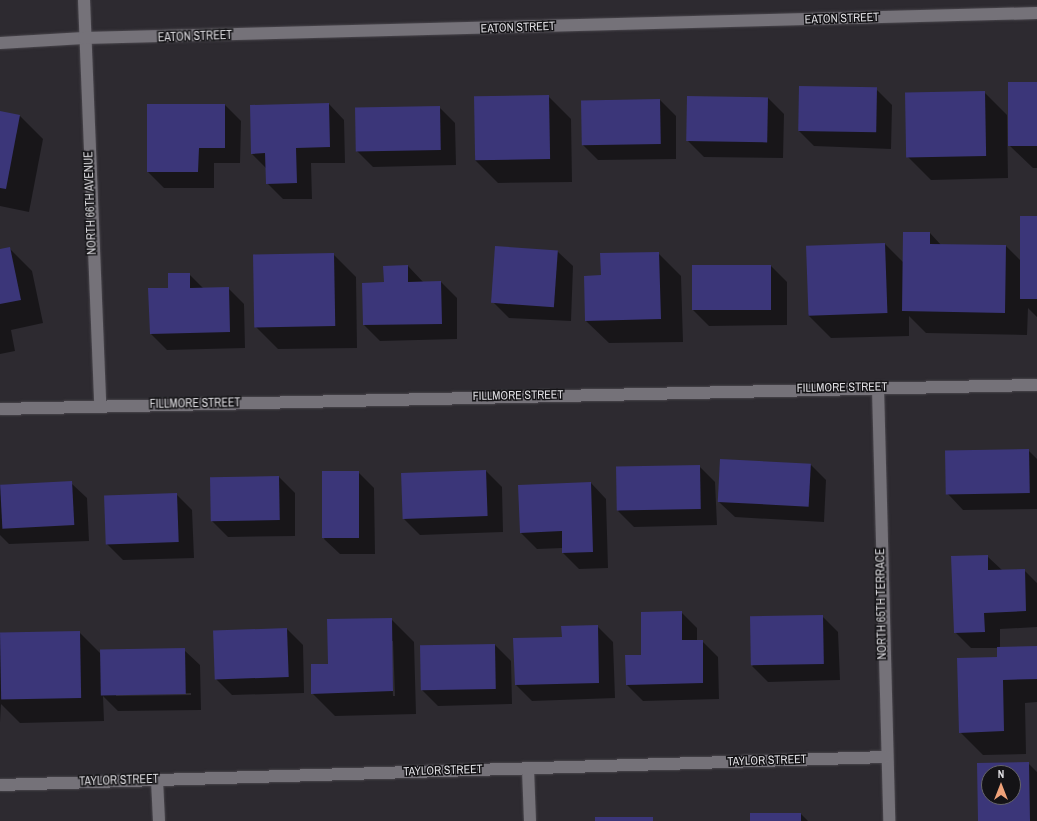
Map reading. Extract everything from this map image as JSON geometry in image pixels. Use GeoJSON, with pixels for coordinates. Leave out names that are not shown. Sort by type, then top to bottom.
{"type":"FeatureCollection","features":[{"type":"Feature","properties":{"kind":"street","name":"NORTH 66TH AVENUE"},"geometry":{"type":"LineString","coordinates":[[84,0],[84,38],[100,406]]}},
{"type":"Feature","properties":{"kind":"street","name":"EATON STREET"},"geometry":{"type":"LineString","coordinates":[[0,43],[84,38],[1037,13]]}},
{"type":"Feature","properties":{"kind":"street","name":"FILLMORE STREET"},"geometry":{"type":"LineString","coordinates":[[0,409],[1037,385]]}},
{"type":"Feature","properties":{"kind":"street","name":"NORTH 65TH TERRACE"},"geometry":{"type":"LineString","coordinates":[[878,388],[886,758],[889,821]]}},
{"type":"Feature","properties":{"kind":"street","name":"TAYLOR STREET"},"geometry":{"type":"LineString","coordinates":[[0,785],[886,758]]}},
{"type":"Feature","properties":{"kind":"street"},"geometry":{"type":"LineString","coordinates":[[528,769],[530,821]]}},
{"type":"Feature","properties":{"kind":"street"},"geometry":{"type":"LineString","coordinates":[[157,780],[158,821]]}},
{"type":"Feature","properties":{"kind":"building"},"geometry":{"type":"Polygon","coordinates":[[[1008,82],[1037,82],[1037,146],[1008,146],[1008,82]]]}},
{"type":"Feature","properties":{"kind":"building"},"geometry":{"type":"Polygon","coordinates":[[[799,86],[877,87],[876,132],[798,131],[799,86]]]}},
{"type":"Feature","properties":{"kind":"building"},"geometry":{"type":"Polygon","coordinates":[[[985,91],[986,156],[906,157],[905,92],[985,91]]]}},
{"type":"Feature","properties":{"kind":"building"},"geometry":{"type":"Polygon","coordinates":[[[549,95],[550,159],[475,160],[474,96],[549,95]]]}},
{"type":"Feature","properties":{"kind":"building"},"geometry":{"type":"Polygon","coordinates":[[[687,96],[768,97],[767,142],[686,141],[687,96]]]}},
{"type":"Feature","properties":{"kind":"building"},"geometry":{"type":"Polygon","coordinates":[[[660,99],[661,144],[582,145],[581,100],[660,99]]]}},
{"type":"Feature","properties":{"kind":"building"},"geometry":{"type":"Polygon","coordinates":[[[329,103],[330,147],[296,148],[297,183],[266,184],[265,153],[251,154],[250,105],[329,103]]]}},
{"type":"Feature","properties":{"kind":"building"},"geometry":{"type":"Polygon","coordinates":[[[147,104],[225,104],[225,148],[199,148],[198,172],[147,172],[147,104]]]}},
{"type":"Feature","properties":{"kind":"building"},"geometry":{"type":"Polygon","coordinates":[[[440,106],[441,150],[356,151],[355,107],[440,106]]]}},
{"type":"Feature","properties":{"kind":"building"},"geometry":{"type":"Polygon","coordinates":[[[0,111],[20,115],[6,189],[0,188],[0,111]]]}},
{"type":"Feature","properties":{"kind":"building"},"geometry":{"type":"Polygon","coordinates":[[[1020,216],[1037,216],[1037,299],[1020,299],[1020,216]]]}},
{"type":"Feature","properties":{"kind":"building"},"geometry":{"type":"Polygon","coordinates":[[[903,232],[930,232],[930,244],[1006,245],[1005,313],[902,311],[903,232]]]}},
{"type":"Feature","properties":{"kind":"building"},"geometry":{"type":"Polygon","coordinates":[[[885,243],[887,313],[808,316],[806,246],[885,243]]]}},
{"type":"Feature","properties":{"kind":"building"},"geometry":{"type":"Polygon","coordinates":[[[495,246],[558,250],[554,307],[491,303],[495,246]]]}},
{"type":"Feature","properties":{"kind":"building"},"geometry":{"type":"Polygon","coordinates":[[[10,247],[21,300],[0,304],[0,249],[10,247]]]}},
{"type":"Feature","properties":{"kind":"building"},"geometry":{"type":"Polygon","coordinates":[[[659,252],[661,319],[585,321],[584,276],[601,275],[600,253],[659,252]]]}},
{"type":"Feature","properties":{"kind":"building"},"geometry":{"type":"Polygon","coordinates":[[[334,253],[335,326],[254,327],[253,254],[334,253]]]}},
{"type":"Feature","properties":{"kind":"building"},"geometry":{"type":"Polygon","coordinates":[[[408,265],[408,282],[441,281],[442,324],[363,325],[362,283],[384,282],[383,266],[408,265]]]}},
{"type":"Feature","properties":{"kind":"building"},"geometry":{"type":"Polygon","coordinates":[[[692,265],[771,265],[771,310],[692,310],[692,265]]]}},
{"type":"Feature","properties":{"kind":"building"},"geometry":{"type":"Polygon","coordinates":[[[168,273],[190,273],[190,288],[229,287],[230,332],[150,334],[148,288],[168,288],[168,273]]]}},
{"type":"Feature","properties":{"kind":"building"},"geometry":{"type":"Polygon","coordinates":[[[1029,449],[1030,493],[946,494],[945,450],[1029,449]]]}},
{"type":"Feature","properties":{"kind":"building"},"geometry":{"type":"Polygon","coordinates":[[[720,459],[811,464],[809,507],[718,502],[720,459]]]}},
{"type":"Feature","properties":{"kind":"building"},"geometry":{"type":"Polygon","coordinates":[[[700,465],[701,509],[617,510],[616,466],[700,465]]]}},
{"type":"Feature","properties":{"kind":"building"},"geometry":{"type":"Polygon","coordinates":[[[486,470],[488,516],[403,519],[401,473],[486,470]]]}},
{"type":"Feature","properties":{"kind":"building"},"geometry":{"type":"Polygon","coordinates":[[[322,471],[359,471],[359,538],[322,538],[322,471]]]}},
{"type":"Feature","properties":{"kind":"building"},"geometry":{"type":"Polygon","coordinates":[[[279,476],[280,520],[211,521],[210,477],[279,476]]]}},
{"type":"Feature","properties":{"kind":"building"},"geometry":{"type":"Polygon","coordinates":[[[72,481],[74,525],[2,529],[0,485],[72,481]]]}},
{"type":"Feature","properties":{"kind":"building"},"geometry":{"type":"Polygon","coordinates":[[[591,482],[593,552],[562,553],[562,531],[520,533],[518,485],[591,482]]]}},
{"type":"Feature","properties":{"kind":"building"},"geometry":{"type":"Polygon","coordinates":[[[177,493],[179,542],[106,545],[104,496],[177,493]]]}},
{"type":"Feature","properties":{"kind":"building"},"geometry":{"type":"Polygon","coordinates":[[[988,555],[988,570],[1025,569],[1026,611],[984,613],[985,632],[954,633],[951,556],[988,555]]]}},
{"type":"Feature","properties":{"kind":"building"},"geometry":{"type":"Polygon","coordinates":[[[682,611],[682,640],[703,640],[703,683],[626,685],[625,655],[641,655],[641,612],[682,611]]]}},
{"type":"Feature","properties":{"kind":"building"},"geometry":{"type":"Polygon","coordinates":[[[823,615],[824,664],[751,665],[750,616],[823,615]]]}},
{"type":"Feature","properties":{"kind":"building"},"geometry":{"type":"Polygon","coordinates":[[[392,618],[393,691],[311,694],[311,664],[328,664],[327,619],[392,618]]]}},
{"type":"Feature","properties":{"kind":"building"},"geometry":{"type":"Polygon","coordinates":[[[598,625],[599,683],[515,685],[513,638],[562,637],[561,626],[598,625]]]}},
{"type":"Feature","properties":{"kind":"building"},"geometry":{"type":"Polygon","coordinates":[[[287,628],[289,677],[215,680],[213,631],[287,628]]]}},
{"type":"Feature","properties":{"kind":"building"},"geometry":{"type":"Polygon","coordinates":[[[80,631],[81,698],[1,699],[0,632],[80,631]]]}},
{"type":"Feature","properties":{"kind":"building"},"geometry":{"type":"Polygon","coordinates":[[[495,644],[496,689],[421,690],[420,645],[495,644]]]}},
{"type":"Feature","properties":{"kind":"building"},"geometry":{"type":"Polygon","coordinates":[[[1037,646],[1037,679],[1003,680],[1004,731],[959,733],[957,658],[997,657],[997,647],[1037,646]]]}},
{"type":"Feature","properties":{"kind":"building"},"geometry":{"type":"Polygon","coordinates":[[[185,648],[186,694],[101,695],[100,649],[185,648]]]}},
{"type":"Feature","properties":{"kind":"building"},"geometry":{"type":"Polygon","coordinates":[[[1029,762],[1030,821],[978,821],[977,763],[1029,762]]]}},
{"type":"Feature","properties":{"kind":"building"},"geometry":{"type":"Polygon","coordinates":[[[750,813],[801,813],[801,821],[750,821],[750,813]]]}},
{"type":"Feature","properties":{"kind":"building"},"geometry":{"type":"Polygon","coordinates":[[[595,817],[653,817],[653,821],[595,821],[595,817]]]}}]}
